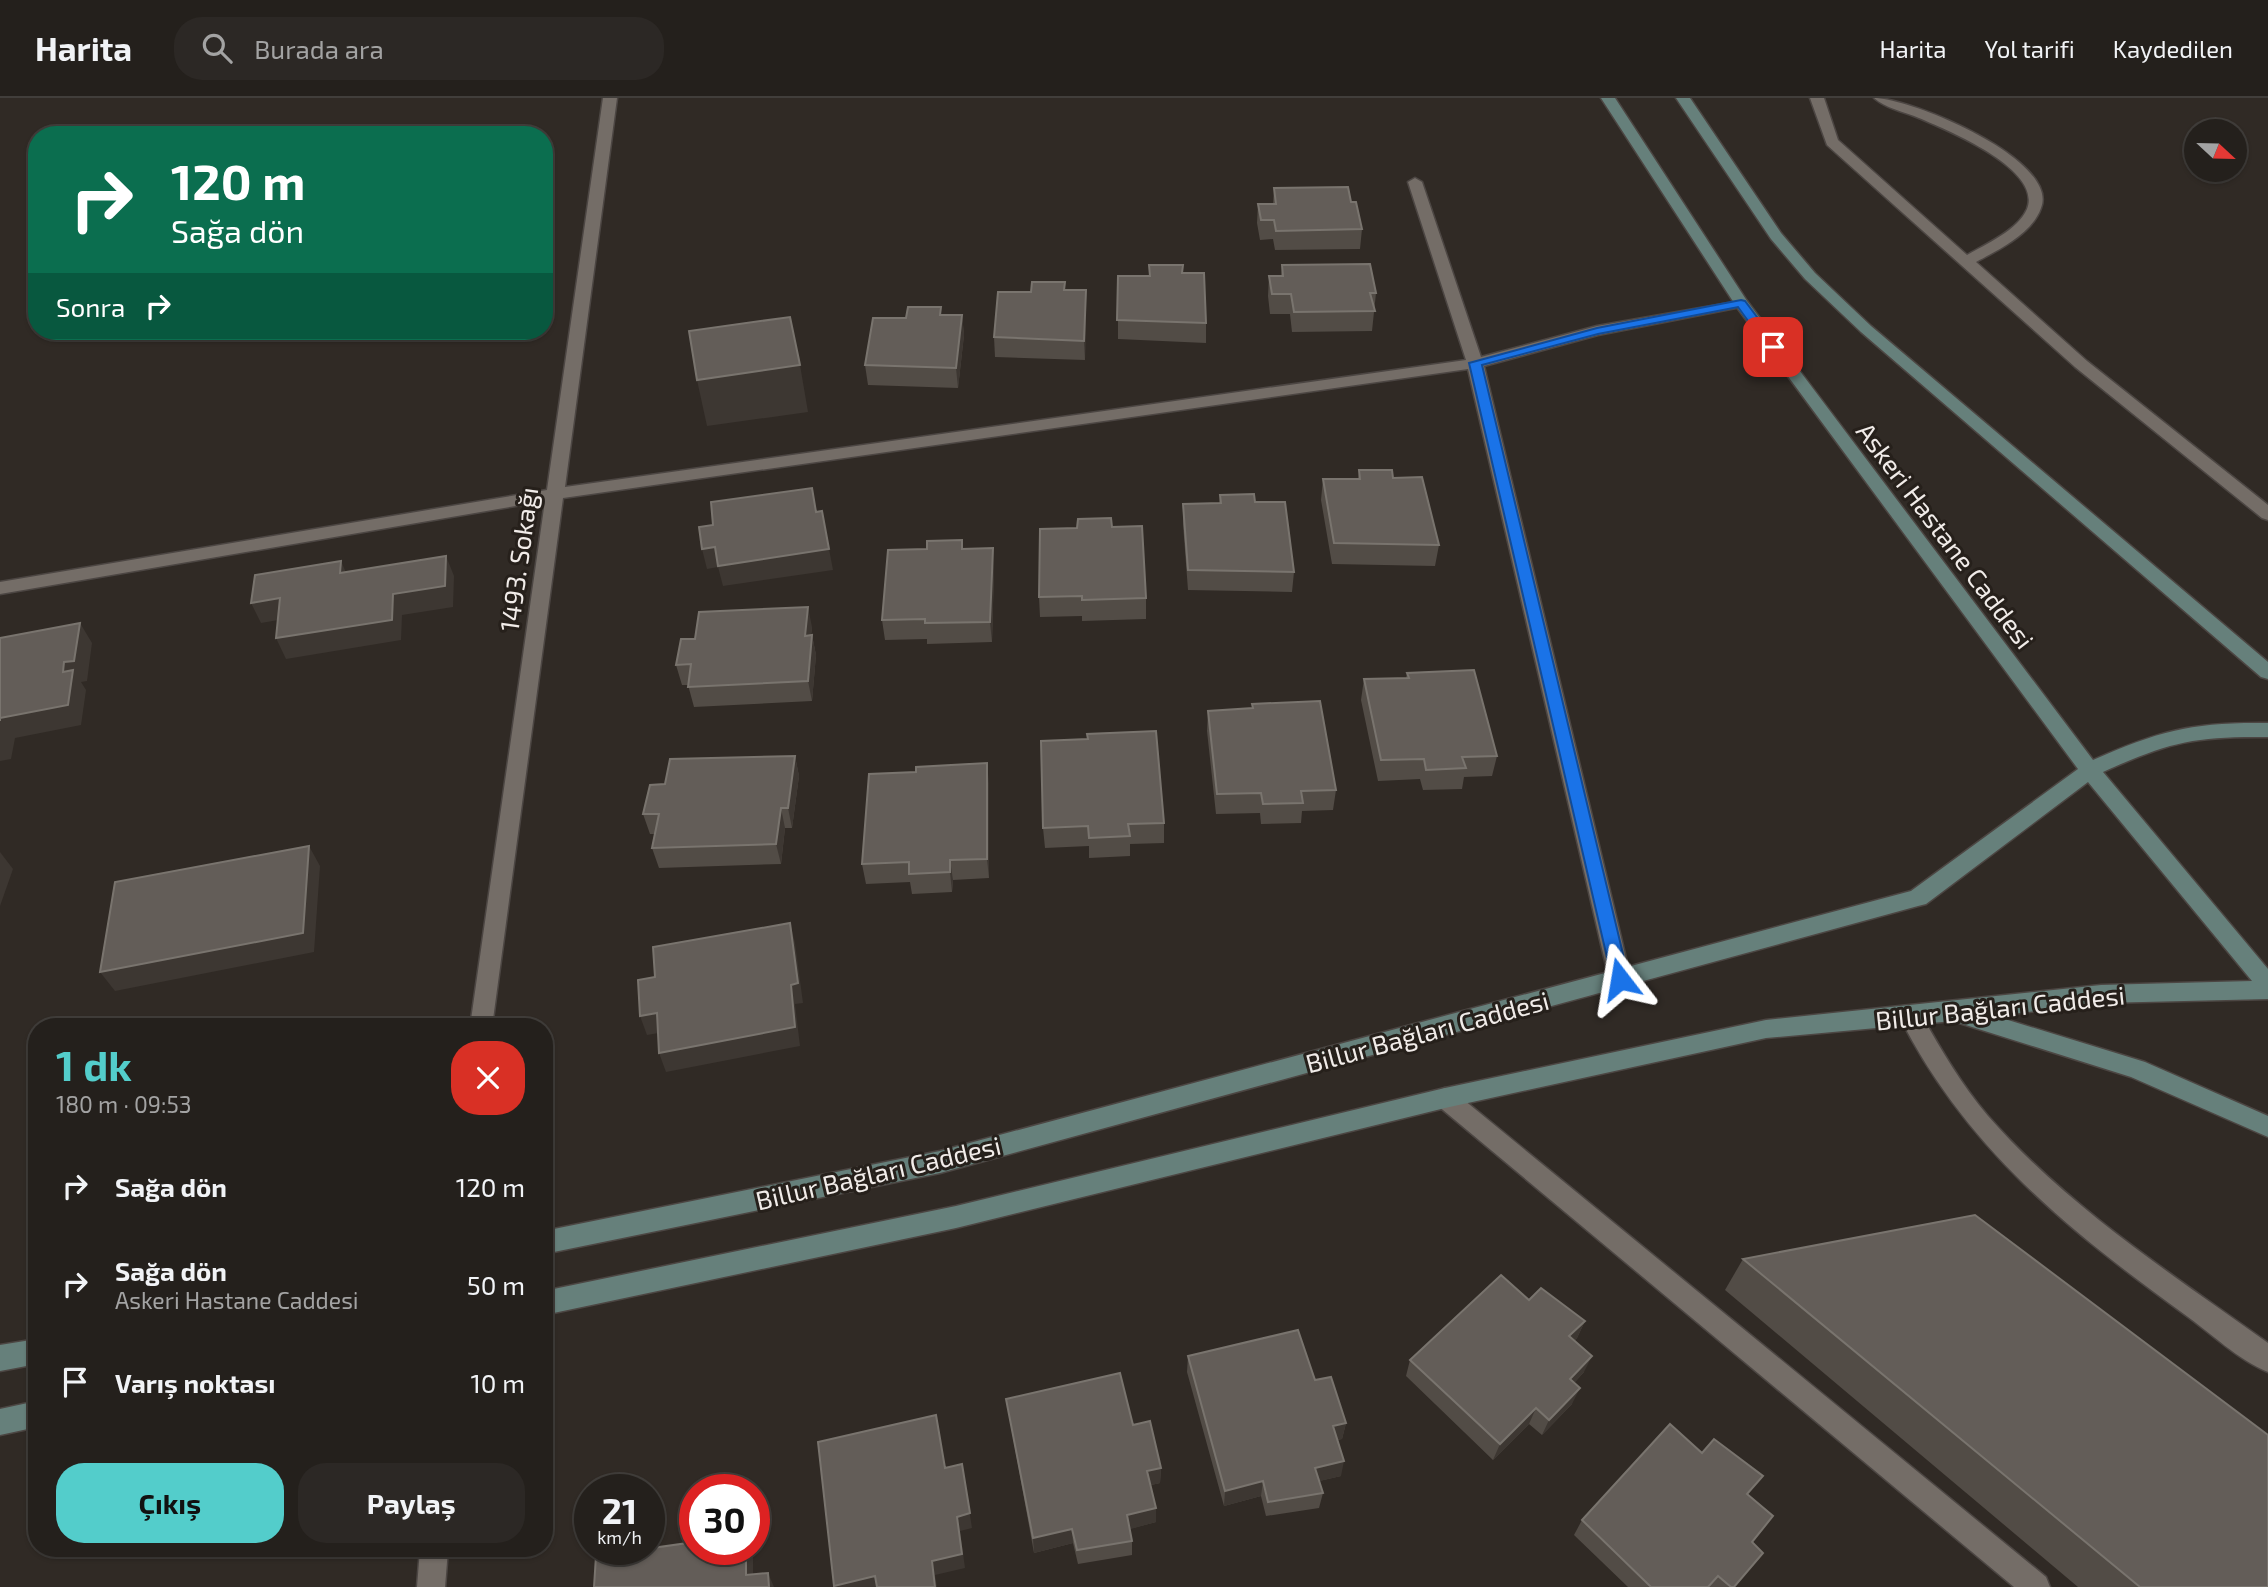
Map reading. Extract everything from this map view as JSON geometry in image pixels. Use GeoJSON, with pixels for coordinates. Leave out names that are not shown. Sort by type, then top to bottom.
{"type":"FeatureCollection","features":[{"type":"Feature","properties":{"kind":"street","name":"1493. Sokağı"},"geometry":{"type":"LineString","coordinates":[[482,1018],[610,98]]}},
{"type":"Feature","properties":{"kind":"street","name":"Askeri Hastane Caddesi"},"geometry":{"type":"LineString","coordinates":[[1608,98],[1741,303],[2090,770],[2268,985]]}},
{"type":"Feature","properties":{"kind":"street"},"geometry":{"type":"LineString","coordinates":[[1683,98],[1776,236],[1810,276],[1866,329],[2268,672]]}},
{"type":"Feature","properties":{"kind":"street"},"geometry":{"type":"LineString","coordinates":[[1817,98],[1832,142],[2081,364],[2268,514]]}},
{"type":"Feature","properties":{"kind":"street"},"geometry":{"type":"LineString","coordinates":[[1881,98],[1930,117],[1983,144],[2018,168],[2034,187],[2037,198],[2030,214],[2014,231],[1967,261]]}},
{"type":"Feature","properties":{"kind":"street"},"geometry":{"type":"LineString","coordinates":[[1415,182],[1475,363],[1620,979]]}},
{"type":"Feature","properties":{"kind":"street"},"geometry":{"type":"LineString","coordinates":[[0,588],[554,494],[1475,363],[1597,331],[1741,303]]}},
{"type":"Feature","properties":{"kind":"street","name":"Billur Bağları Caddesi"},"geometry":{"type":"LineString","coordinates":[[553,1241],[940,1162],[1918,898],[2090,770],[2176,735],[2214,729],[2268,730]]}},
{"type":"Feature","properties":{"kind":"street","name":"Billur Bağları Caddesi"},"geometry":{"type":"LineString","coordinates":[[553,1301],[956,1217],[1445,1098],[1766,1029],[1952,1013],[2101,994],[2268,990]]}},
{"type":"Feature","properties":{"kind":"street"},"geometry":{"type":"LineString","coordinates":[[1952,1013],[2137,1069],[2268,1127]]}},
{"type":"Feature","properties":{"kind":"street"},"geometry":{"type":"LineString","coordinates":[[1910,1016],[1927,1054],[1953,1092],[2020,1170],[2064,1209],[2268,1359]]}},
{"type":"Feature","properties":{"kind":"street"},"geometry":{"type":"LineString","coordinates":[[1445,1098],[2036,1587]]}},
{"type":"Feature","properties":{"kind":"street"},"geometry":{"type":"LineString","coordinates":[[0,1359],[28,1353]]}},
{"type":"Feature","properties":{"kind":"street"},"geometry":{"type":"LineString","coordinates":[[0,1422],[28,1416]]}},
{"type":"Feature","properties":{"kind":"street"},"geometry":{"type":"LineString","coordinates":[[431,1587],[433,1557]]}},
{"type":"Feature","properties":{"kind":"building"},"geometry":{"type":"Polygon","coordinates":[[[1348,187],[1351,202],[1356,202],[1362,229],[1276,231],[1274,220],[1261,220],[1258,204],[1276,204],[1274,188],[1348,187]]]}},
{"type":"Feature","properties":{"kind":"building"},"geometry":{"type":"Polygon","coordinates":[[[1370,264],[1376,293],[1370,293],[1375,311],[1294,312],[1291,294],[1272,294],[1269,276],[1283,276],[1282,265],[1370,264]]]}},
{"type":"Feature","properties":{"kind":"building"},"geometry":{"type":"Polygon","coordinates":[[[1149,265],[1183,265],[1182,273],[1204,273],[1206,323],[1117,320],[1118,276],[1150,276],[1149,265]]]}},
{"type":"Feature","properties":{"kind":"building"},"geometry":{"type":"Polygon","coordinates":[[[1032,282],[1065,282],[1064,290],[1086,290],[1084,341],[994,337],[998,292],[1031,292],[1032,282]]]}},
{"type":"Feature","properties":{"kind":"building"},"geometry":{"type":"Polygon","coordinates":[[[908,307],[941,307],[940,315],[962,315],[956,368],[865,365],[873,318],[906,318],[908,307]]]}},
{"type":"Feature","properties":{"kind":"building"},"geometry":{"type":"Polygon","coordinates":[[[790,317],[800,365],[697,380],[689,331],[790,317]]]}},
{"type":"Feature","properties":{"kind":"building"},"geometry":{"type":"Polygon","coordinates":[[[1359,470],[1392,470],[1393,478],[1422,477],[1439,545],[1334,543],[1323,479],[1360,479],[1359,470]]]}},
{"type":"Feature","properties":{"kind":"building"},"geometry":{"type":"Polygon","coordinates":[[[812,488],[816,512],[822,511],[829,549],[718,566],[715,547],[702,549],[699,527],[713,525],[711,502],[812,488]]]}},
{"type":"Feature","properties":{"kind":"building"},"geometry":{"type":"Polygon","coordinates":[[[1254,494],[1255,502],[1285,502],[1294,572],[1188,570],[1183,504],[1221,503],[1220,495],[1254,494]]]}},
{"type":"Feature","properties":{"kind":"building"},"geometry":{"type":"Polygon","coordinates":[[[1111,518],[1112,527],[1142,526],[1146,598],[1082,600],[1082,596],[1039,597],[1040,529],[1077,528],[1078,519],[1111,518]]]}},
{"type":"Feature","properties":{"kind":"building"},"geometry":{"type":"Polygon","coordinates":[[[962,540],[962,549],[993,548],[990,622],[925,623],[925,619],[882,620],[888,550],[927,549],[927,541],[962,540]]]}},
{"type":"Feature","properties":{"kind":"building"},"geometry":{"type":"Polygon","coordinates":[[[446,556],[445,586],[393,594],[392,620],[276,638],[280,598],[251,603],[255,575],[341,561],[340,573],[446,556]]]}},
{"type":"Feature","properties":{"kind":"building"},"geometry":{"type":"Polygon","coordinates":[[[808,607],[805,636],[812,635],[808,681],[688,687],[691,664],[676,665],[681,639],[695,639],[699,612],[808,607]]]}},
{"type":"Feature","properties":{"kind":"building"},"geometry":{"type":"Polygon","coordinates":[[[80,623],[74,661],[64,662],[63,672],[73,670],[68,705],[0,718],[0,638],[80,623]]]}},
{"type":"Feature","properties":{"kind":"building"},"geometry":{"type":"Polygon","coordinates":[[[1474,670],[1497,756],[1462,757],[1466,768],[1426,770],[1424,759],[1381,760],[1364,679],[1409,678],[1407,673],[1474,670]]]}},
{"type":"Feature","properties":{"kind":"building"},"geometry":{"type":"Polygon","coordinates":[[[1320,701],[1336,790],[1301,791],[1303,803],[1263,804],[1261,793],[1217,794],[1208,711],[1253,708],[1252,704],[1320,701]]]}},
{"type":"Feature","properties":{"kind":"building"},"geometry":{"type":"Polygon","coordinates":[[[1156,731],[1164,823],[1128,824],[1130,836],[1089,838],[1088,826],[1043,828],[1041,741],[1088,739],[1087,734],[1156,731]]]}},
{"type":"Feature","properties":{"kind":"building"},"geometry":{"type":"Polygon","coordinates":[[[795,756],[788,808],[781,808],[776,844],[652,848],[659,814],[643,814],[650,785],[665,784],[670,759],[795,756]]]}},
{"type":"Feature","properties":{"kind":"building"},"geometry":{"type":"Polygon","coordinates":[[[987,763],[987,859],[950,860],[950,872],[909,874],[909,862],[862,864],[869,774],[916,772],[916,767],[987,763]]]}},
{"type":"Feature","properties":{"kind":"building"},"geometry":{"type":"Polygon","coordinates":[[[309,846],[303,933],[100,972],[115,882],[309,846]]]}},
{"type":"Feature","properties":{"kind":"building"},"geometry":{"type":"Polygon","coordinates":[[[790,923],[798,983],[791,985],[795,1027],[659,1053],[657,1013],[640,1016],[638,980],[655,977],[653,947],[790,923]]]}},
{"type":"Feature","properties":{"kind":"building"},"geometry":{"type":"Polygon","coordinates":[[[1975,1215],[2268,1435],[2268,1587],[2140,1587],[1743,1259],[1975,1215]]]}},
{"type":"Feature","properties":{"kind":"building"},"geometry":{"type":"Polygon","coordinates":[[[1501,1275],[1529,1300],[1541,1288],[1585,1321],[1569,1336],[1592,1356],[1570,1379],[1580,1388],[1549,1420],[1536,1408],[1500,1444],[1410,1360],[1501,1275]]]}},
{"type":"Feature","properties":{"kind":"building"},"geometry":{"type":"Polygon","coordinates":[[[1298,1330],[1315,1380],[1331,1377],[1346,1423],[1333,1426],[1344,1461],[1315,1468],[1323,1493],[1268,1502],[1263,1481],[1225,1491],[1188,1356],[1298,1330]]]}},
{"type":"Feature","properties":{"kind":"building"},"geometry":{"type":"Polygon","coordinates":[[[1120,1373],[1133,1425],[1150,1421],[1161,1468],[1147,1471],[1156,1508],[1127,1515],[1132,1541],[1077,1550],[1072,1529],[1033,1538],[1006,1399],[1120,1373]]]}},
{"type":"Feature","properties":{"kind":"building"},"geometry":{"type":"Polygon","coordinates":[[[936,1415],[945,1468],[962,1464],[970,1513],[957,1517],[962,1554],[932,1561],[935,1587],[877,1587],[875,1576],[834,1586],[818,1442],[936,1415]]]}},
{"type":"Feature","properties":{"kind":"building"},"geometry":{"type":"Polygon","coordinates":[[[1670,1424],[1702,1453],[1714,1439],[1763,1476],[1747,1494],[1773,1516],[1752,1542],[1763,1553],[1734,1587],[1718,1576],[1708,1587],[1651,1587],[1582,1520],[1670,1424]]]}},
{"type":"Feature","properties":{"kind":"building"},"geometry":{"type":"Polygon","coordinates":[[[679,1544],[679,1565],[746,1565],[746,1575],[768,1573],[769,1587],[594,1587],[595,1565],[665,1565],[665,1546],[679,1544]]]}},
{"type":"Feature","properties":{"kind":"route"},"geometry":{"type":"LineString","coordinates":[[1620,979],[1475,363],[1597,331],[1741,303],[1773,347]]}}]}
